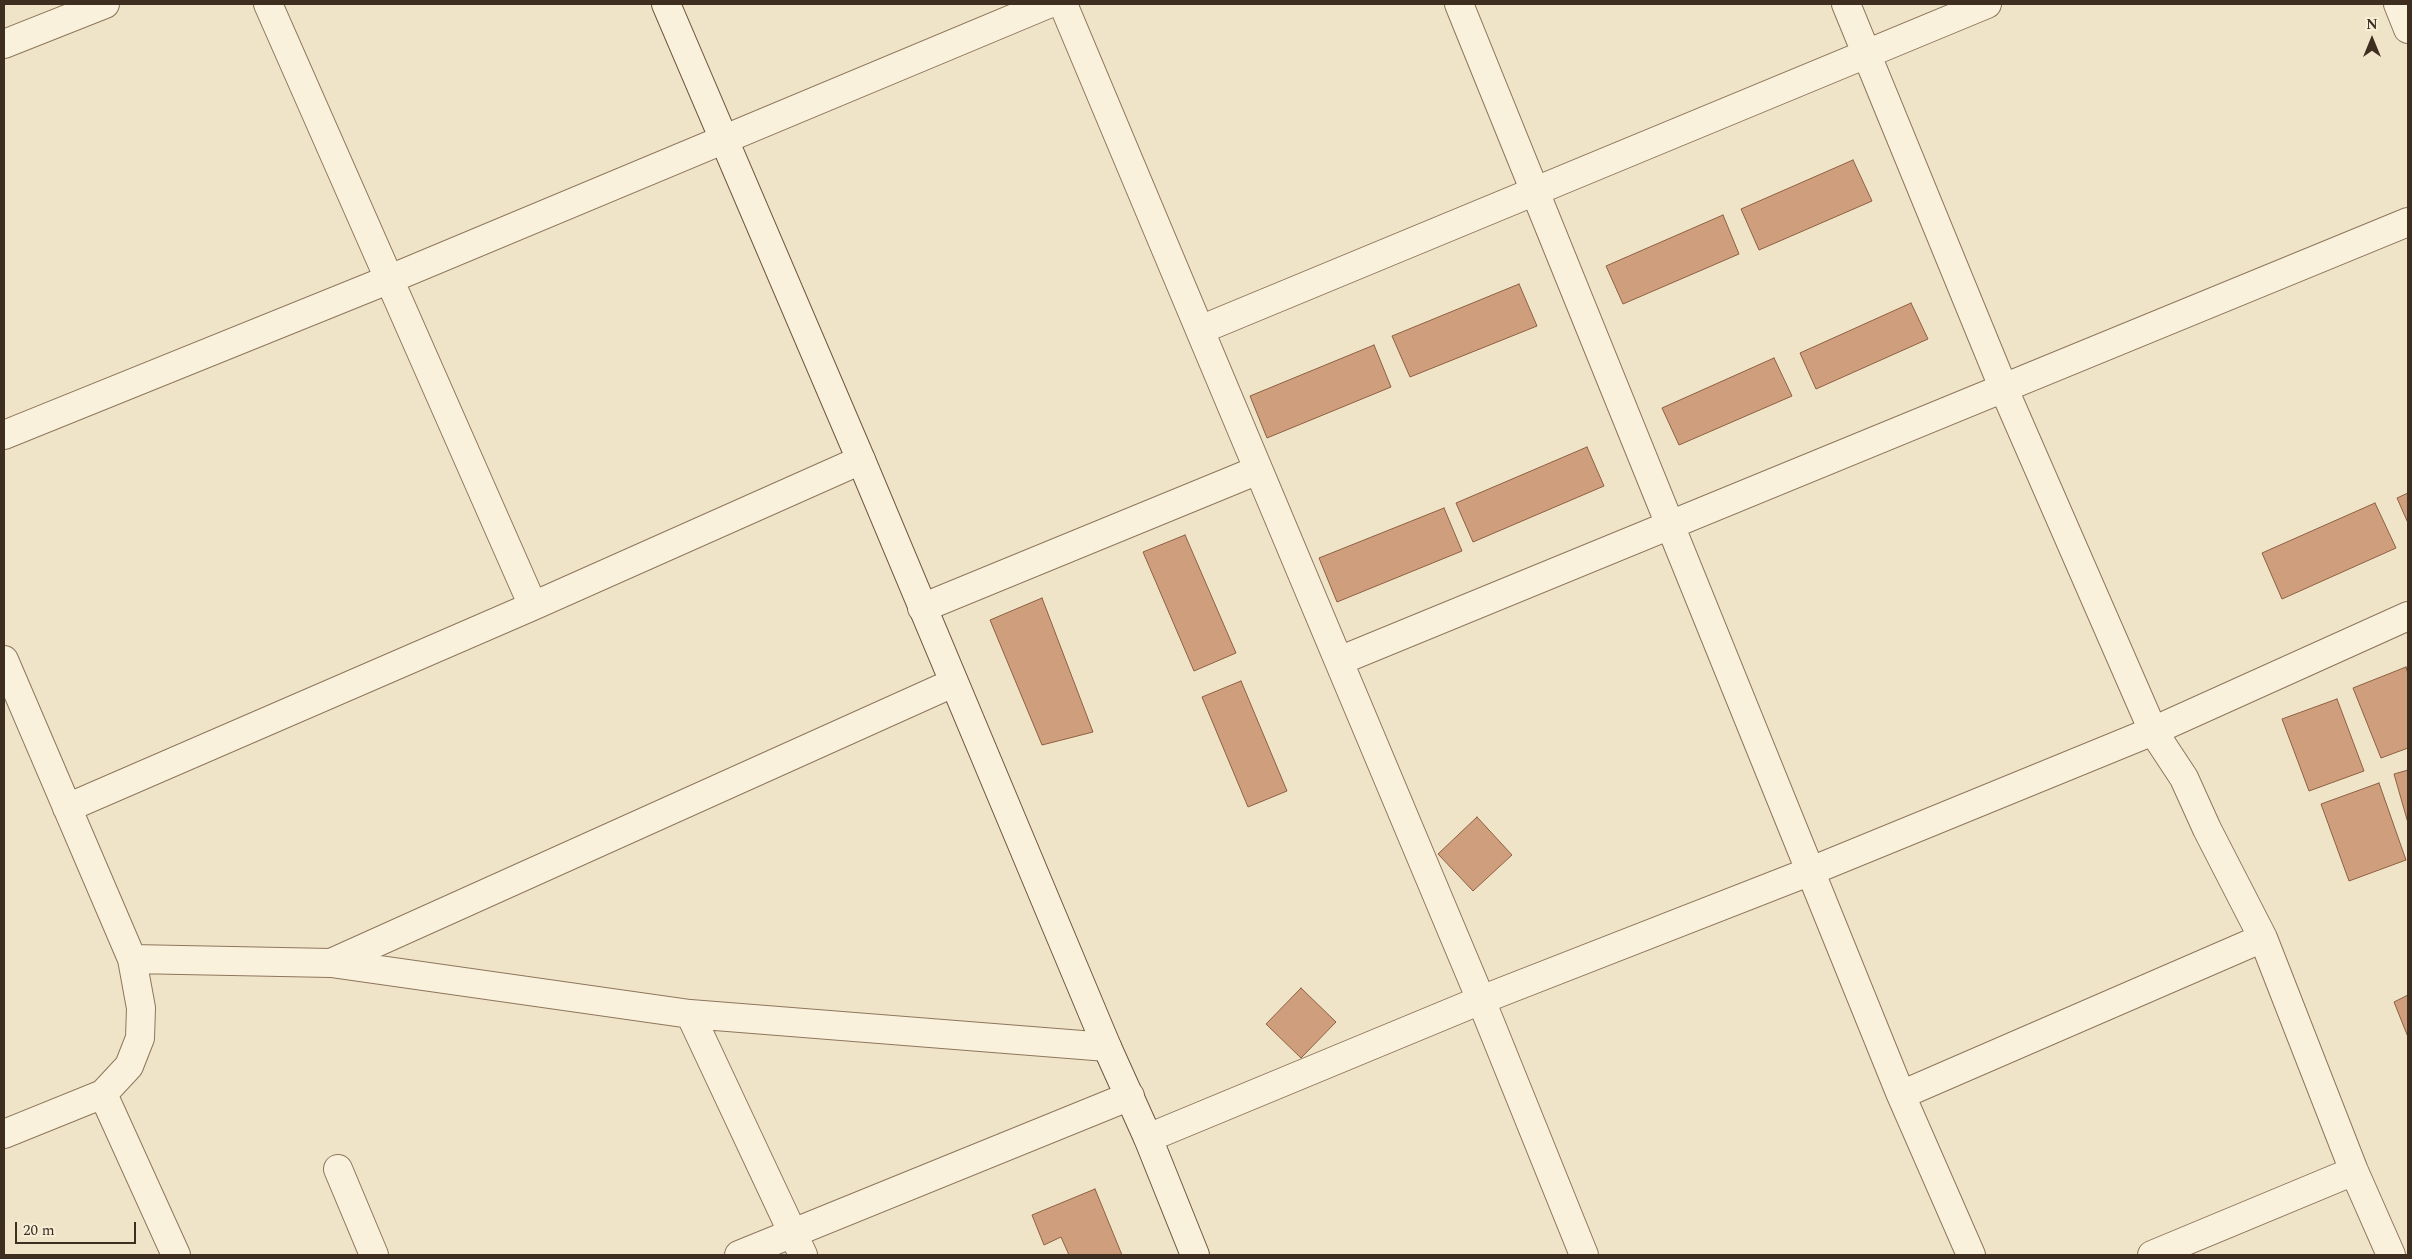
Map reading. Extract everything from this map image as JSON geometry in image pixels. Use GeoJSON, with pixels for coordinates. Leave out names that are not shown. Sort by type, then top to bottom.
{"type":"FeatureCollection","features":[{"type":"Feature","properties":{"kind":"street"},"geometry":{"type":"LineString","coordinates":[[4,44],[105,4]]}},
{"type":"Feature","properties":{"kind":"street"},"geometry":{"type":"LineString","coordinates":[[268,4],[533,606]]}},
{"type":"Feature","properties":{"kind":"street"},"geometry":{"type":"LineString","coordinates":[[666,4],[861,460],[1107,1048],[1148,1138],[1195,1255]]}},
{"type":"Feature","properties":{"kind":"street"},"geometry":{"type":"LineString","coordinates":[[4,435],[390,279],[723,138],[1048,4]]}},
{"type":"Feature","properties":{"kind":"street"},"geometry":{"type":"LineString","coordinates":[[1063,4],[1339,661],[1584,1255]]}},
{"type":"Feature","properties":{"kind":"street"},"geometry":{"type":"LineString","coordinates":[[1459,4],[1537,192],[1901,1095],[1971,1255]]}},
{"type":"Feature","properties":{"kind":"street"},"geometry":{"type":"LineString","coordinates":[[1846,4],[2003,387],[2153,731],[2184,778],[2207,829],[2263,938],[2354,1171],[2391,1255]]}},
{"type":"Feature","properties":{"kind":"street"},"geometry":{"type":"LineString","coordinates":[[1200,330],[1987,4]]}},
{"type":"Feature","properties":{"kind":"street"},"geometry":{"type":"LineString","coordinates":[[2398,4],[2408,29]]}},
{"type":"Feature","properties":{"kind":"street"},"geometry":{"type":"LineString","coordinates":[[1339,661],[2408,222]]}},
{"type":"Feature","properties":{"kind":"street"},"geometry":{"type":"LineString","coordinates":[[67,808],[533,606],[861,460]]}},
{"type":"Feature","properties":{"kind":"street"},"geometry":{"type":"LineString","coordinates":[[922,608],[1258,470]]}},
{"type":"Feature","properties":{"kind":"street"},"geometry":{"type":"LineString","coordinates":[[1148,1138],[1480,1000],[1811,871],[2153,731],[2408,616]]}},
{"type":"Feature","properties":{"kind":"street"},"geometry":{"type":"LineString","coordinates":[[4,1134],[103,1094],[130,1066],[140,1038],[141,1008],[132,959],[5,666]]}},
{"type":"Feature","properties":{"kind":"street"},"geometry":{"type":"LineString","coordinates":[[332,963],[954,683]]}},
{"type":"Feature","properties":{"kind":"street"},"geometry":{"type":"LineString","coordinates":[[1901,1095],[2263,938]]}},
{"type":"Feature","properties":{"kind":"street"},"geometry":{"type":"LineString","coordinates":[[132,959],[332,963],[690,1014],[1107,1048]]}},
{"type":"Feature","properties":{"kind":"street"},"geometry":{"type":"LineString","coordinates":[[690,1014],[798,1244]]}},
{"type":"Feature","properties":{"kind":"street"},"geometry":{"type":"LineString","coordinates":[[103,1094],[176,1255]]}},
{"type":"Feature","properties":{"kind":"street"},"geometry":{"type":"LineString","coordinates":[[738,1255],[798,1244],[1130,1096]]}},
{"type":"Feature","properties":{"kind":"street"},"geometry":{"type":"LineString","coordinates":[[338,1169],[374,1255]]}},
{"type":"Feature","properties":{"kind":"street"},"geometry":{"type":"LineString","coordinates":[[2152,1255],[2354,1171]]}},
{"type":"Feature","properties":{"kind":"building"},"geometry":{"type":"Polygon","coordinates":[[[1853,160],[1872,201],[1759,250],[1741,209],[1853,160]]]}},
{"type":"Feature","properties":{"kind":"building"},"geometry":{"type":"Polygon","coordinates":[[[1723,215],[1739,254],[1623,304],[1606,266],[1723,215]]]}},
{"type":"Feature","properties":{"kind":"building"},"geometry":{"type":"Polygon","coordinates":[[[1519,284],[1537,326],[1410,377],[1392,336],[1519,284]]]}},
{"type":"Feature","properties":{"kind":"building"},"geometry":{"type":"Polygon","coordinates":[[[1911,303],[1928,339],[1816,389],[1800,353],[1911,303]]]}},
{"type":"Feature","properties":{"kind":"building"},"geometry":{"type":"Polygon","coordinates":[[[1374,345],[1391,387],[1267,438],[1250,396],[1374,345]]]}},
{"type":"Feature","properties":{"kind":"building"},"geometry":{"type":"Polygon","coordinates":[[[1774,358],[1792,396],[1679,445],[1662,408],[1774,358]]]}},
{"type":"Feature","properties":{"kind":"building"},"geometry":{"type":"Polygon","coordinates":[[[1587,447],[1604,486],[1473,542],[1456,503],[1587,447]]]}},
{"type":"Feature","properties":{"kind":"building"},"geometry":{"type":"Polygon","coordinates":[[[2408,493],[2408,523],[2397,498],[2408,493]]]}},
{"type":"Feature","properties":{"kind":"building"},"geometry":{"type":"Polygon","coordinates":[[[2375,503],[2396,548],[2282,599],[2262,553],[2375,503]]]}},
{"type":"Feature","properties":{"kind":"building"},"geometry":{"type":"Polygon","coordinates":[[[1444,508],[1462,551],[1337,602],[1319,558],[1444,508]]]}},
{"type":"Feature","properties":{"kind":"building"},"geometry":{"type":"Polygon","coordinates":[[[1185,535],[1236,653],[1194,671],[1143,552],[1185,535]]]}},
{"type":"Feature","properties":{"kind":"building"},"geometry":{"type":"Polygon","coordinates":[[[1042,598],[1093,732],[1042,745],[990,620],[1042,598]]]}},
{"type":"Feature","properties":{"kind":"building"},"geometry":{"type":"Polygon","coordinates":[[[2406,667],[2408,674],[2408,748],[2381,758],[2353,688],[2406,667]]]}},
{"type":"Feature","properties":{"kind":"building"},"geometry":{"type":"Polygon","coordinates":[[[1241,681],[1287,791],[1248,807],[1202,697],[1241,681]]]}},
{"type":"Feature","properties":{"kind":"building"},"geometry":{"type":"Polygon","coordinates":[[[2337,699],[2364,771],[2309,791],[2282,719],[2337,699]]]}},
{"type":"Feature","properties":{"kind":"building"},"geometry":{"type":"Polygon","coordinates":[[[2408,770],[2408,823],[2394,774],[2408,770]]]}},
{"type":"Feature","properties":{"kind":"building"},"geometry":{"type":"Polygon","coordinates":[[[2379,783],[2406,860],[2349,881],[2321,804],[2379,783]]]}},
{"type":"Feature","properties":{"kind":"building"},"geometry":{"type":"Polygon","coordinates":[[[1477,817],[1512,855],[1473,891],[1438,854],[1477,817]]]}},
{"type":"Feature","properties":{"kind":"building"},"geometry":{"type":"Polygon","coordinates":[[[1301,988],[1336,1022],[1301,1058],[1266,1024],[1301,988]]]}},
{"type":"Feature","properties":{"kind":"building"},"geometry":{"type":"Polygon","coordinates":[[[2408,995],[2408,1037],[2394,1002],[2408,995]]]}},
{"type":"Feature","properties":{"kind":"building"},"geometry":{"type":"Polygon","coordinates":[[[1095,1189],[1122,1255],[1069,1255],[1061,1237],[1044,1245],[1032,1215],[1095,1189]]]}}]}
